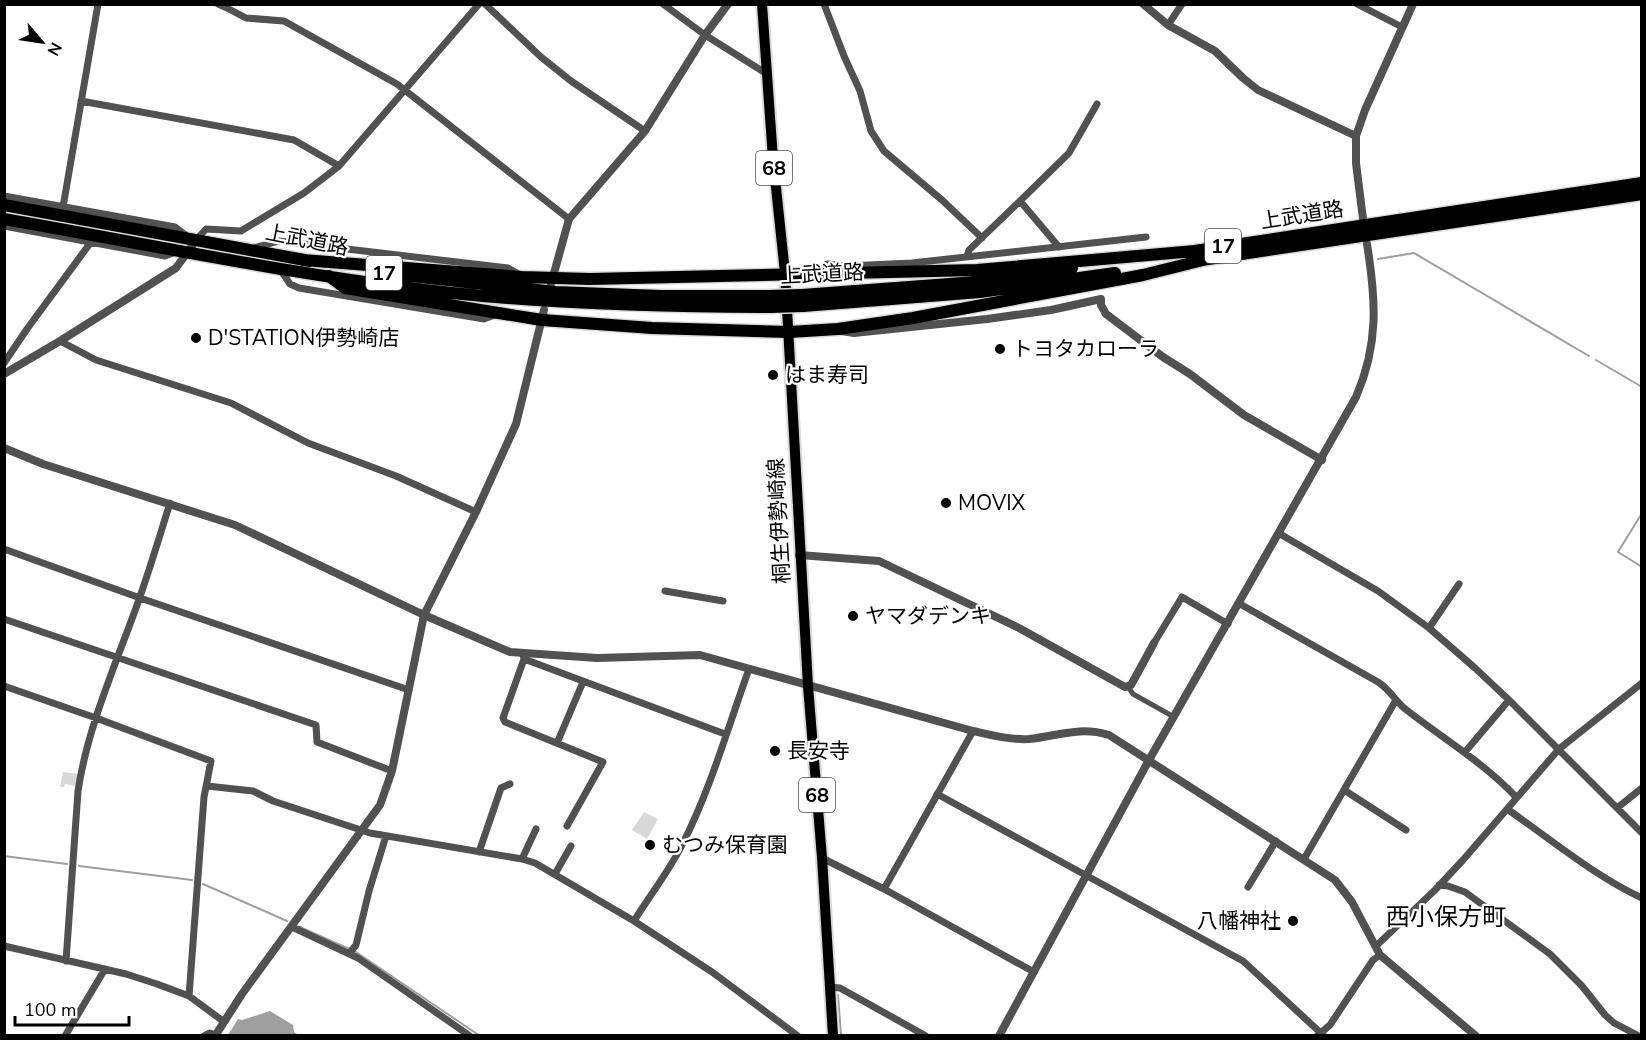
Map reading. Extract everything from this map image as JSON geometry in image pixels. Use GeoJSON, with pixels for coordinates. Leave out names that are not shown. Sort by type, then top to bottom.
{"type":"FeatureCollection","features":[{"type":"Feature","properties":{"kind":"highway","name":"上武道路"},"geometry":{"type":"LineString","coordinates":[[4,219],[329,276],[450,293],[556,302],[662,307],[980,292],[1641,183]]}},
{"type":"Feature","properties":{"kind":"highway","name":"上武道路"},"geometry":{"type":"LineString","coordinates":[[1199,255],[1641,194]]}},
{"type":"Feature","properties":{"kind":"highway","name":"上武道路"},"geometry":{"type":"LineString","coordinates":[[4,205],[352,269],[430,279],[555,292],[769,302]]}},
{"type":"Feature","properties":{"kind":"highway"},"geometry":{"type":"LineString","coordinates":[[303,260],[552,281],[785,273],[977,270],[1199,255]]}},
{"type":"Feature","properties":{"kind":"highway"},"geometry":{"type":"LineString","coordinates":[[329,276],[345,288],[499,313],[543,315],[652,328],[789,332],[838,329],[1045,294],[1143,275],[1199,255]]}},
{"type":"Feature","properties":{"kind":"main road","name":"桐生伊勢崎線"},"geometry":{"type":"LineString","coordinates":[[762,4],[773,159],[785,273],[808,686],[833,1035]]}},
{"type":"Feature","properties":{"kind":"street"},"geometry":{"type":"LineString","coordinates":[[63,207],[99,4]]}},
{"type":"Feature","properties":{"kind":"street"},"geometry":{"type":"LineString","coordinates":[[4,374],[176,268],[193,238],[206,229],[241,231],[303,193],[339,166],[479,4]]}},
{"type":"Feature","properties":{"kind":"street"},"geometry":{"type":"LineString","coordinates":[[484,4],[571,81],[645,131]]}},
{"type":"Feature","properties":{"kind":"street"},"geometry":{"type":"LineString","coordinates":[[663,4],[705,35],[767,74]]}},
{"type":"Feature","properties":{"kind":"street"},"geometry":{"type":"LineString","coordinates":[[552,281],[569,219],[645,131],[705,35],[728,4]]}},
{"type":"Feature","properties":{"kind":"street"},"geometry":{"type":"LineString","coordinates":[[824,4],[860,91],[871,131],[884,151],[942,200],[982,238]]}},
{"type":"Feature","properties":{"kind":"street"},"geometry":{"type":"LineString","coordinates":[[1143,4],[1168,25],[1215,51],[1258,90],[1356,136]]}},
{"type":"Feature","properties":{"kind":"street"},"geometry":{"type":"LineString","coordinates":[[1168,25],[1182,4]]}},
{"type":"Feature","properties":{"kind":"street"},"geometry":{"type":"LineString","coordinates":[[1357,4],[1402,27]]}},
{"type":"Feature","properties":{"kind":"street"},"geometry":{"type":"LineString","coordinates":[[1363,219],[1356,162],[1356,136],[1365,110],[1413,4]]}},
{"type":"Feature","properties":{"kind":"street"},"geometry":{"type":"LineString","coordinates":[[220,5],[246,18],[284,21],[353,58],[404,89],[569,219]]}},
{"type":"Feature","properties":{"kind":"street"},"geometry":{"type":"LineString","coordinates":[[81,101],[294,140],[339,166]]}},
{"type":"Feature","properties":{"kind":"street"},"geometry":{"type":"LineString","coordinates":[[967,256],[969,250],[1069,153],[1097,104]]}},
{"type":"Feature","properties":{"kind":"street"},"geometry":{"type":"LineString","coordinates":[[4,196],[175,227],[193,238]]}},
{"type":"Feature","properties":{"kind":"street"},"geometry":{"type":"LineString","coordinates":[[1020,201],[1059,247]]}},
{"type":"Feature","properties":{"kind":"street"},"geometry":{"type":"LineString","coordinates":[[74,208],[84,220]]}},
{"type":"Feature","properties":{"kind":"street"},"geometry":{"type":"LineString","coordinates":[[4,226],[165,256],[185,251]]}},
{"type":"Feature","properties":{"kind":"street"},"geometry":{"type":"LineString","coordinates":[[817,274],[819,269],[827,264],[846,266],[892,264],[1146,237]]}},
{"type":"Feature","properties":{"kind":"street"},"geometry":{"type":"LineString","coordinates":[[249,249],[279,241],[508,268],[522,277]]}},
{"type":"Feature","properties":{"kind":"street"},"geometry":{"type":"LineString","coordinates":[[4,363],[91,242]]}},
{"type":"Feature","properties":{"kind":"street"},"geometry":{"type":"LineString","coordinates":[[999,1035],[1149,760],[1280,534],[1356,397],[1370,360],[1374,331],[1374,298],[1367,244]]}},
{"type":"Feature","properties":{"kind":"street"},"geometry":{"type":"LineString","coordinates":[[279,267],[290,284],[298,288],[484,319],[499,313]]}},
{"type":"Feature","properties":{"kind":"street"},"geometry":{"type":"LineString","coordinates":[[838,329],[854,333],[987,319],[1051,310],[1101,299],[1101,305],[1106,314],[1163,357],[1252,420],[1322,460]]}},
{"type":"Feature","properties":{"kind":"street"},"geometry":{"type":"LineString","coordinates":[[204,1035],[210,1033],[215,1035],[363,831],[386,794],[424,615],[476,512],[516,424],[543,315]]}},
{"type":"Feature","properties":{"kind":"street"},"geometry":{"type":"LineString","coordinates":[[60,341],[96,360],[231,403],[309,443],[388,473],[476,512]]}},
{"type":"Feature","properties":{"kind":"street"},"geometry":{"type":"LineString","coordinates":[[4,448],[43,464],[235,525],[499,648],[524,656],[583,682],[725,734]]}},
{"type":"Feature","properties":{"kind":"street"},"geometry":{"type":"LineString","coordinates":[[66,961],[78,791],[82,766],[96,718],[140,598],[170,503]]}},
{"type":"Feature","properties":{"kind":"street"},"geometry":{"type":"LineString","coordinates":[[1280,534],[1378,591],[1429,628],[1509,700],[1641,833]]}},
{"type":"Feature","properties":{"kind":"street"},"geometry":{"type":"LineString","coordinates":[[4,549],[409,690]]}},
{"type":"Feature","properties":{"kind":"street"},"geometry":{"type":"LineString","coordinates":[[800,555],[879,561],[1019,628],[1128,687],[1134,694],[1174,717]]}},
{"type":"Feature","properties":{"kind":"street"},"geometry":{"type":"LineString","coordinates":[[1429,628],[1459,584]]}},
{"type":"Feature","properties":{"kind":"street"},"geometry":{"type":"LineString","coordinates":[[665,591],[723,601]]}},
{"type":"Feature","properties":{"kind":"street"},"geometry":{"type":"LineString","coordinates":[[1128,687],[1182,597],[1228,624]]}},
{"type":"Feature","properties":{"kind":"street"},"geometry":{"type":"LineString","coordinates":[[1240,604],[1387,688],[1396,700],[1501,781],[1516,797]]}},
{"type":"Feature","properties":{"kind":"street"},"geometry":{"type":"LineString","coordinates":[[4,619],[316,725],[317,742],[392,771]]}},
{"type":"Feature","properties":{"kind":"street"},"geometry":{"type":"LineString","coordinates":[[524,656],[597,658],[700,656],[973,731],[1011,739],[1030,739],[1065,731],[1101,732],[1109,735],[1335,880],[1352,902],[1378,950],[1476,1035]]}},
{"type":"Feature","properties":{"kind":"street"},"geometry":{"type":"LineString","coordinates":[[524,656],[503,718],[506,722],[603,762],[567,826]]}},
{"type":"Feature","properties":{"kind":"street"},"geometry":{"type":"LineString","coordinates":[[634,921],[685,840],[720,753],[748,669]]}},
{"type":"Feature","properties":{"kind":"street"},"geometry":{"type":"LineString","coordinates":[[557,743],[583,682]]}},
{"type":"Feature","properties":{"kind":"street"},"geometry":{"type":"LineString","coordinates":[[937,794],[1243,961],[1321,1034],[1330,1025],[1378,950],[1439,885],[1558,749],[1641,683]]}},
{"type":"Feature","properties":{"kind":"street"},"geometry":{"type":"LineString","coordinates":[[4,686],[209,759],[212,765],[207,786],[189,996]]}},
{"type":"Feature","properties":{"kind":"street"},"geometry":{"type":"LineString","coordinates":[[1304,859],[1396,700]]}},
{"type":"Feature","properties":{"kind":"street"},"geometry":{"type":"LineString","coordinates":[[1465,752],[1509,700]]}},
{"type":"Feature","properties":{"kind":"street"},"geometry":{"type":"LineString","coordinates":[[884,889],[973,731]]}},
{"type":"Feature","properties":{"kind":"street"},"geometry":{"type":"LineString","coordinates":[[479,852],[501,788],[510,784]]}},
{"type":"Feature","properties":{"kind":"street"},"geometry":{"type":"LineString","coordinates":[[207,786],[259,792],[273,801],[363,831],[522,858],[555,874],[634,921],[712,972],[798,1035]]}},
{"type":"Feature","properties":{"kind":"street"},"geometry":{"type":"LineString","coordinates":[[1617,808],[1641,788]]}},
{"type":"Feature","properties":{"kind":"street"},"geometry":{"type":"LineString","coordinates":[[1344,790],[1406,830]]}},
{"type":"Feature","properties":{"kind":"street"},"geometry":{"type":"LineString","coordinates":[[1507,809],[1604,876],[1641,898]]}},
{"type":"Feature","properties":{"kind":"street"},"geometry":{"type":"LineString","coordinates":[[522,858],[536,829]]}},
{"type":"Feature","properties":{"kind":"street"},"geometry":{"type":"LineString","coordinates":[[349,954],[356,945],[386,836]]}},
{"type":"Feature","properties":{"kind":"street"},"geometry":{"type":"LineString","coordinates":[[1248,887],[1276,841]]}},
{"type":"Feature","properties":{"kind":"street"},"geometry":{"type":"LineString","coordinates":[[555,874],[571,846]]}},
{"type":"Feature","properties":{"kind":"street"},"geometry":{"type":"LineString","coordinates":[[822,858],[884,889],[1034,972]]}},
{"type":"Feature","properties":{"kind":"street"},"geometry":{"type":"LineString","coordinates":[[1439,885],[1465,892],[1550,954],[1582,986],[1605,1015],[1614,1023],[1639,1035]]}},
{"type":"Feature","properties":{"kind":"street"},"geometry":{"type":"LineString","coordinates":[[292,927],[349,954],[470,1035]]}},
{"type":"Feature","properties":{"kind":"street"},"geometry":{"type":"LineString","coordinates":[[4,946],[126,974],[189,996],[223,1021]]}},
{"type":"Feature","properties":{"kind":"street"},"geometry":{"type":"LineString","coordinates":[[64,1035],[105,969]]}},
{"type":"Feature","properties":{"kind":"street"},"geometry":{"type":"LineString","coordinates":[[830,987],[840,988],[926,1035]]}},
{"type":"Feature","properties":{"kind":"shaded area"},"geometry":{"type":"Polygon","coordinates":[[[63,772],[78,774],[75,786],[65,784],[64,787],[60,787],[63,772]]]}},
{"type":"Feature","properties":{"kind":"shaded area"},"geometry":{"type":"Polygon","coordinates":[[[644,812],[658,819],[647,839],[632,830],[644,812]]]}},
{"type":"Feature","properties":{"kind":"shaded area"},"geometry":{"type":"Polygon","coordinates":[[[270,1011],[293,1025],[294,1032],[299,1035],[228,1035],[238,1019],[242,1020],[270,1011]]]}},
{"type":"Feature","properties":{"kind":"waterway"},"geometry":{"type":"LineString","coordinates":[[1378,259],[1414,253],[1589,356]]}},
{"type":"Feature","properties":{"kind":"waterway"},"geometry":{"type":"LineString","coordinates":[[1596,360],[1642,387]]}},
{"type":"Feature","properties":{"kind":"waterway"},"geometry":{"type":"LineString","coordinates":[[1642,513],[1618,552],[1642,567]]}},
{"type":"Feature","properties":{"kind":"waterway"},"geometry":{"type":"LineString","coordinates":[[4,856],[67,864]]}},
{"type":"Feature","properties":{"kind":"waterway"},"geometry":{"type":"LineString","coordinates":[[79,866],[192,880]]}},
{"type":"Feature","properties":{"kind":"waterway"},"geometry":{"type":"LineString","coordinates":[[203,884],[287,921]]}},
{"type":"Feature","properties":{"kind":"waterway"},"geometry":{"type":"LineString","coordinates":[[300,927],[356,952],[480,1036]]}},
{"type":"Feature","properties":{"kind":"waterway"},"geometry":{"type":"LineString","coordinates":[[838,995],[841,1035]]}},
{"type":"Feature","properties":{"kind":"place","name":"D'STATION伊勢崎店"},"geometry":{"type":"Point","coordinates":[196,338]}},
{"type":"Feature","properties":{"kind":"place","name":"トヨタカローラ"},"geometry":{"type":"Point","coordinates":[1000,349]}},
{"type":"Feature","properties":{"kind":"place","name":"はま寿司"},"geometry":{"type":"Point","coordinates":[773,375]}},
{"type":"Feature","properties":{"kind":"place","name":"MOVIX"},"geometry":{"type":"Point","coordinates":[946,503]}},
{"type":"Feature","properties":{"kind":"place","name":"ヤマダデンキ"},"geometry":{"type":"Point","coordinates":[853,616]}},
{"type":"Feature","properties":{"kind":"place","name":"長安寺"},"geometry":{"type":"Point","coordinates":[775,751]}},
{"type":"Feature","properties":{"kind":"place","name":"むつみ保育園"},"geometry":{"type":"Point","coordinates":[650,845]}},
{"type":"Feature","properties":{"kind":"place","name":"八幡神社"},"geometry":{"type":"Point","coordinates":[1293,921]}},
{"type":"Feature","properties":{"kind":"district","name":"西小保方町"},"geometry":{"type":"Point","coordinates":[1446,917]}}]}
